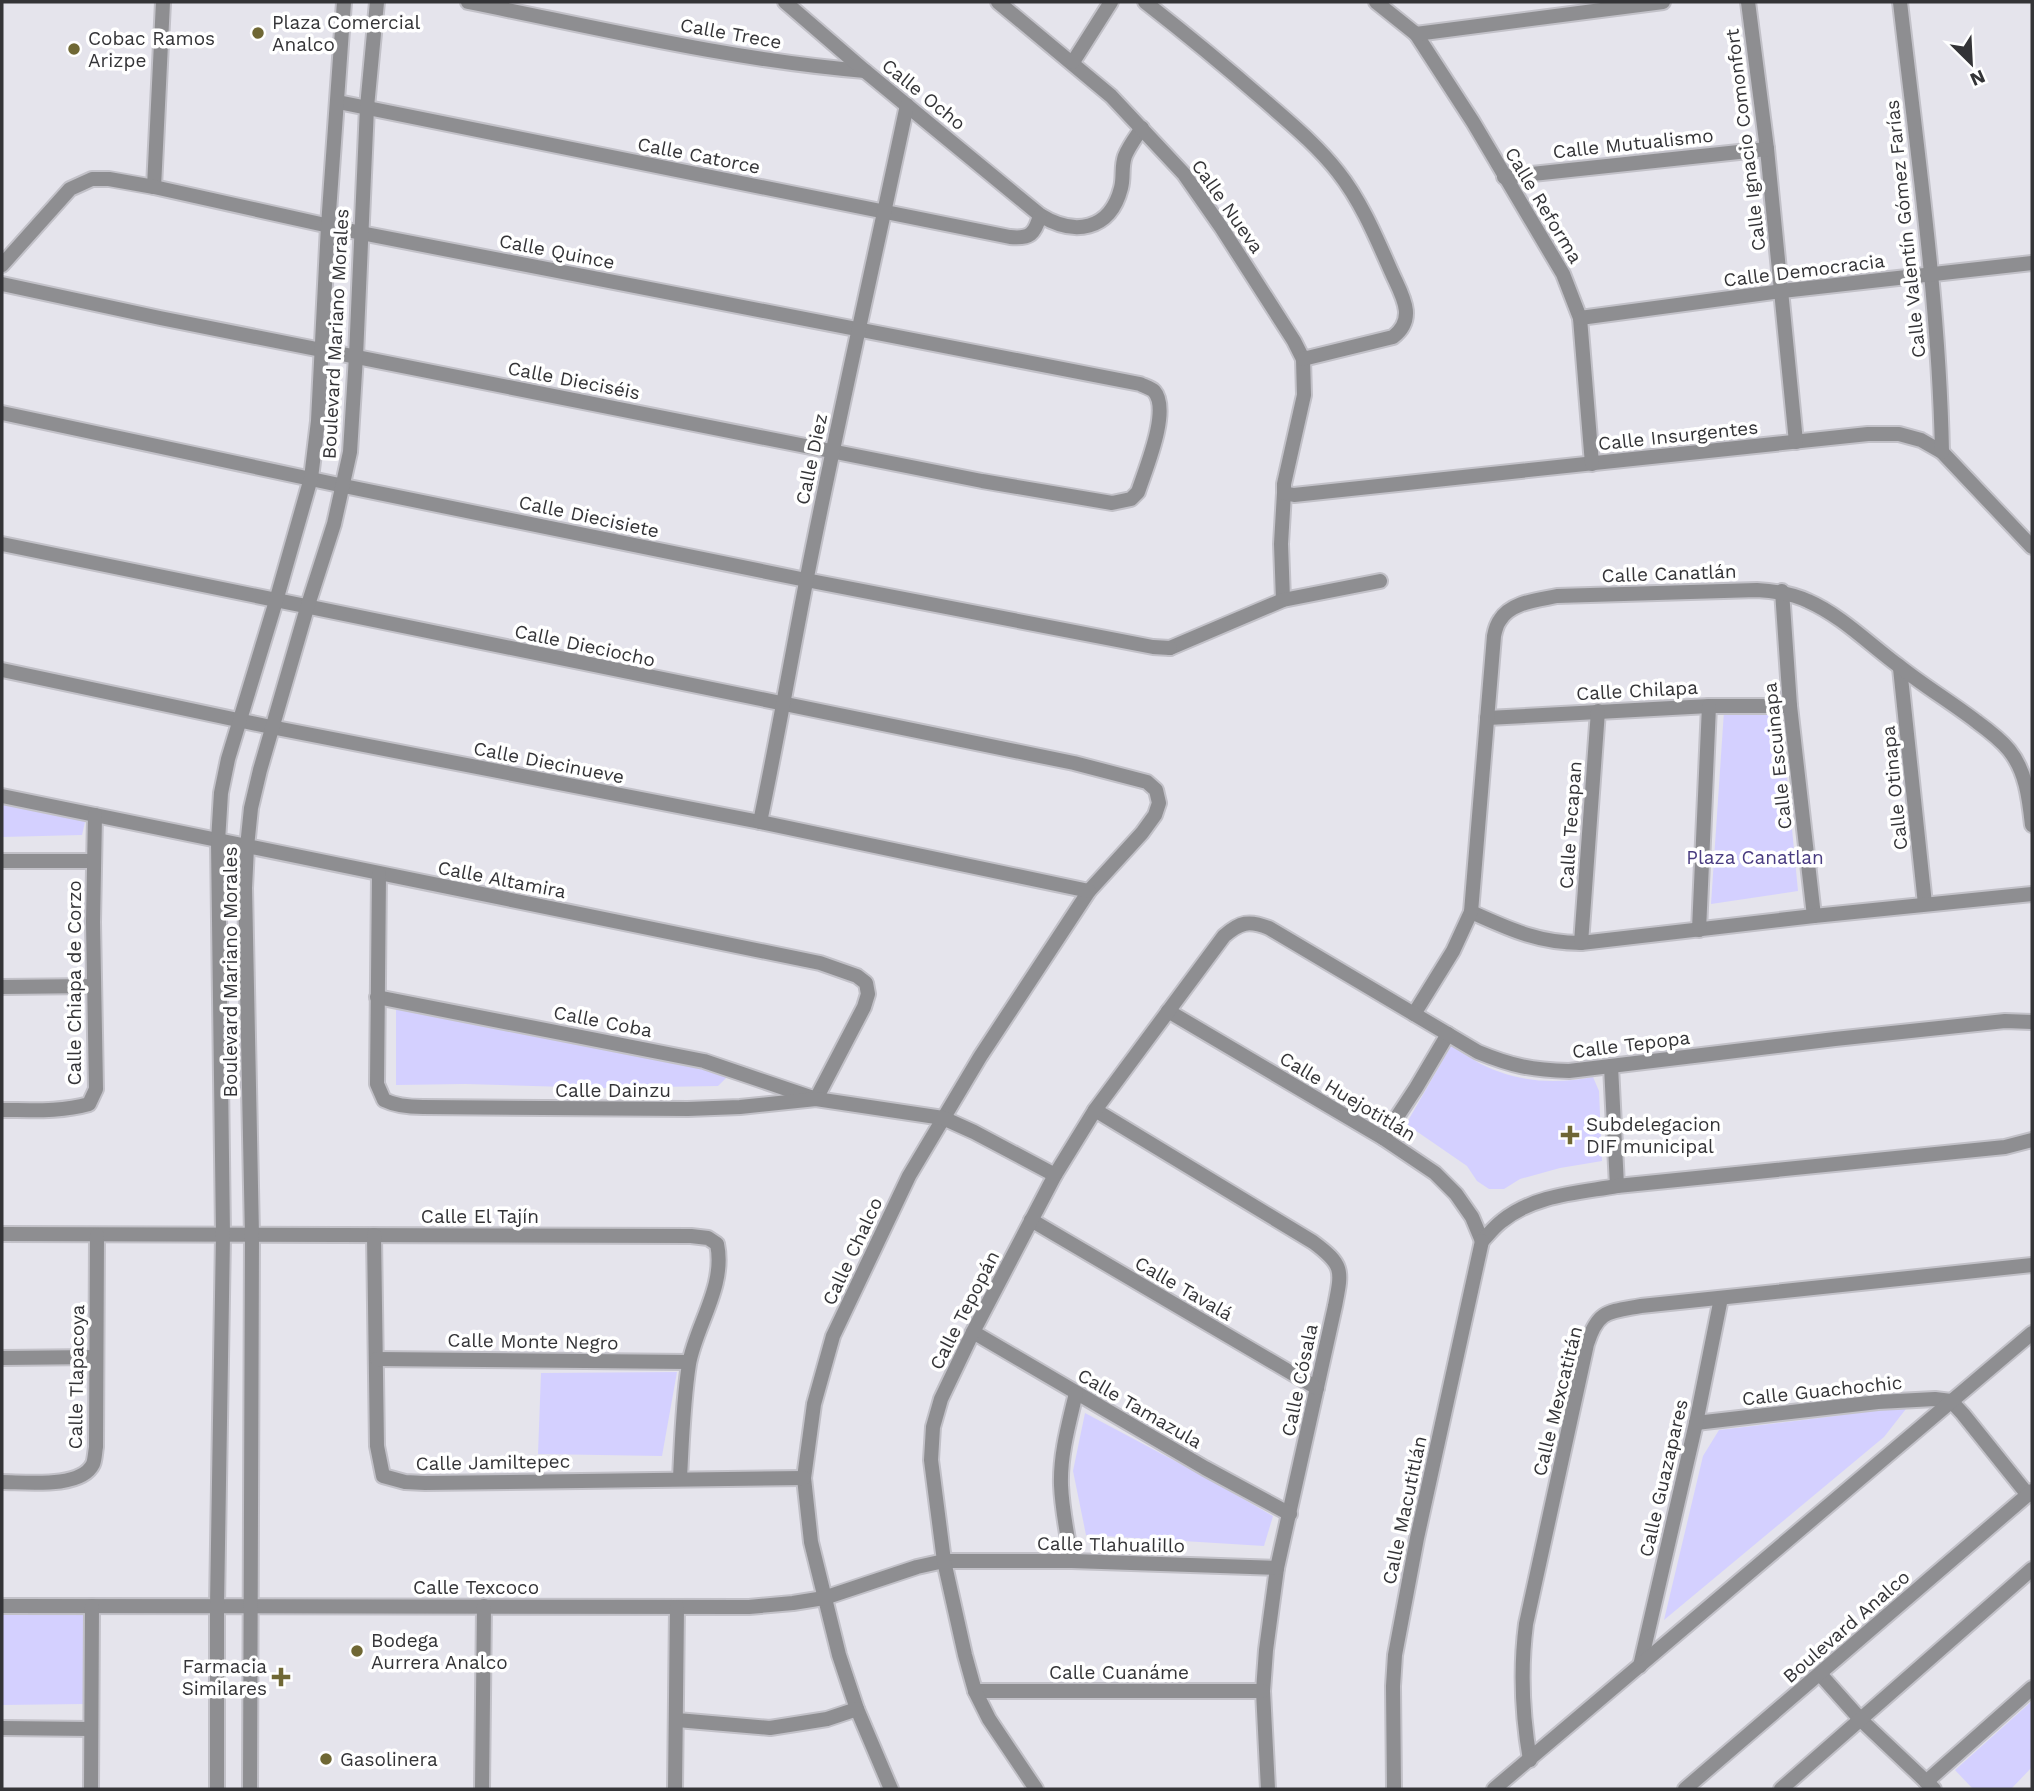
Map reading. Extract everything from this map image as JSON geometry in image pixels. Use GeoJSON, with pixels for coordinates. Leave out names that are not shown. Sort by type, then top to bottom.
{"type":"FeatureCollection","features":[{"type":"Feature","properties":{"kind":"street"},"geometry":{"type":"LineString","coordinates":[[154,187],[163,2]]}},
{"type":"Feature","properties":{"kind":"street","name":"Boulevard Mariano Morales"},"geometry":{"type":"LineString","coordinates":[[217,1789],[223,1235],[218,841],[221,793],[239,720],[311,478],[318,421],[328,226],[345,2]]}},
{"type":"Feature","properties":{"kind":"street","name":"Boulevard Mariano Morales"},"geometry":{"type":"LineString","coordinates":[[250,1789],[252,1236],[245,888],[247,847],[251,808],[271,727],[344,486],[356,356],[367,107],[377,2]]}},
{"type":"Feature","properties":{"kind":"street","name":"Calle Trece"},"geometry":{"type":"LineString","coordinates":[[468,2],[725,52],[827,68],[865,71]]}},
{"type":"Feature","properties":{"kind":"street","name":"Calle Ocho"},"geometry":{"type":"LineString","coordinates":[[785,2],[865,71],[1052,222],[1072,228],[1085,227],[1111,210],[1119,194],[1125,157],[1142,128]]}},
{"type":"Feature","properties":{"kind":"street","name":"Calle Nueva"},"geometry":{"type":"LineString","coordinates":[[998,2],[1111,96],[1184,174],[1280,316],[1303,359],[1304,395],[1284,484],[1281,544],[1283,600]]}},
{"type":"Feature","properties":{"kind":"street"},"geometry":{"type":"LineString","coordinates":[[1073,62],[1111,2]]}},
{"type":"Feature","properties":{"kind":"street"},"geometry":{"type":"LineString","coordinates":[[1145,2],[1318,148],[1356,198],[1369,223],[1405,305],[1407,318],[1402,330],[1393,337],[1303,359]]}},
{"type":"Feature","properties":{"kind":"street","name":"Calle Reforma"},"geometry":{"type":"LineString","coordinates":[[1377,2],[1416,34],[1474,122],[1563,274],[1580,318],[1592,464]]}},
{"type":"Feature","properties":{"kind":"street"},"geometry":{"type":"LineString","coordinates":[[1416,34],[1633,3],[1663,2]]}},
{"type":"Feature","properties":{"kind":"street","name":"Calle Ignacio Comonfort"},"geometry":{"type":"LineString","coordinates":[[1748,2],[1767,149],[1796,442]]}},
{"type":"Feature","properties":{"kind":"street","name":"Calle Valentín Gómez Farías"},"geometry":{"type":"LineString","coordinates":[[1900,2],[1931,275],[1940,372],[1942,452]]}},
{"type":"Feature","properties":{"kind":"street","name":"Calle Catorce"},"geometry":{"type":"LineString","coordinates":[[338,102],[1018,238],[1034,231],[1040,215]]}},
{"type":"Feature","properties":{"kind":"street","name":"Calle Diez"},"geometry":{"type":"LineString","coordinates":[[760,822],[806,580],[907,105]]}},
{"type":"Feature","properties":{"kind":"street","name":"Calle Mutualismo"},"geometry":{"type":"LineString","coordinates":[[1504,177],[1767,149]]}},
{"type":"Feature","properties":{"kind":"street","name":"Calle Quince"},"geometry":{"type":"LineString","coordinates":[[2,265],[71,189],[92,179],[109,179],[361,233],[1140,384],[1154,390],[1159,400],[1160,415],[1138,492]]}},
{"type":"Feature","properties":{"kind":"street","name":"Calle Democracia"},"geometry":{"type":"LineString","coordinates":[[1580,318],[1782,291],[2032,263]]}},
{"type":"Feature","properties":{"kind":"street","name":"Calle Dieciséis"},"geometry":{"type":"LineString","coordinates":[[2,284],[160,318],[982,481],[1096,501],[1121,502],[1131,499],[1138,492]]}},
{"type":"Feature","properties":{"kind":"street","name":"Calle Diecisiete"},"geometry":{"type":"LineString","coordinates":[[2,413],[806,580],[1153,647],[1170,648],[1283,600]]}},
{"type":"Feature","properties":{"kind":"street","name":"Calle Insurgentes"},"geometry":{"type":"LineString","coordinates":[[1284,493],[1294,495],[1868,434],[1899,434],[1921,440],[1942,452],[2032,547]]}},
{"type":"Feature","properties":{"kind":"street","name":"Calle Dieciocho"},"geometry":{"type":"LineString","coordinates":[[2,544],[1127,775],[1147,782],[1156,790]]}},
{"type":"Feature","properties":{"kind":"street"},"geometry":{"type":"LineString","coordinates":[[1283,600],[1380,581]]}},
{"type":"Feature","properties":{"kind":"street","name":"Calle Canatlán"},"geometry":{"type":"LineString","coordinates":[[1414,1014],[1453,951],[1471,912],[1494,636],[1499,621],[1510,609],[1534,601],[1557,596],[1782,591],[1809,601],[1834,616],[1900,668],[1956,706],[1992,733],[2009,750],[2021,769],[2029,796],[2032,825]]}},
{"type":"Feature","properties":{"kind":"street","name":"Calle Escuinapa"},"geometry":{"type":"LineString","coordinates":[[1782,591],[1790,706],[1814,916]]}},
{"type":"Feature","properties":{"kind":"street","name":"Calle Otinapa"},"geometry":{"type":"LineString","coordinates":[[1900,668],[1925,904]]}},
{"type":"Feature","properties":{"kind":"street","name":"Calle Diecinueve"},"geometry":{"type":"LineString","coordinates":[[2,670],[271,727],[760,822],[1088,891]]}},
{"type":"Feature","properties":{"kind":"street"},"geometry":{"type":"LineString","coordinates":[[1699,930],[1709,706]]}},
{"type":"Feature","properties":{"kind":"street","name":"Calle Chilapa"},"geometry":{"type":"LineString","coordinates":[[1487,718],[1709,706],[1790,706]]}},
{"type":"Feature","properties":{"kind":"street","name":"Calle Tecapan"},"geometry":{"type":"LineString","coordinates":[[1580,943],[1598,711]]}},
{"type":"Feature","properties":{"kind":"street","name":"Calle Chalco"},"geometry":{"type":"LineString","coordinates":[[891,1789],[839,1655],[811,1542],[804,1478],[814,1404],[833,1336],[909,1176],[1001,1025],[1088,891],[1142,833],[1154,815],[1159,803],[1156,790]]}},
{"type":"Feature","properties":{"kind":"street","name":"Calle Altamira"},"geometry":{"type":"LineString","coordinates":[[2,796],[820,963],[857,976],[866,983],[868,994],[864,1007],[817,1099]]}},
{"type":"Feature","properties":{"kind":"street","name":"Calle Chiapa de Corzo"},"geometry":{"type":"LineString","coordinates":[[2,1110],[53,1111],[74,1108],[89,1104],[96,1089],[93,861],[95,815]]}},
{"type":"Feature","properties":{"kind":"street"},"geometry":{"type":"LineString","coordinates":[[2,861],[93,861]]}},
{"type":"Feature","properties":{"kind":"street","name":"Calle Dainzu"},"geometry":{"type":"LineString","coordinates":[[379,874],[377,1084],[384,1100],[402,1106],[688,1109],[817,1099],[943,1118],[1055,1175]]}},
{"type":"Feature","properties":{"kind":"street"},"geometry":{"type":"LineString","coordinates":[[1471,912],[1534,938],[1560,943],[1580,943],[2032,894]]}},
{"type":"Feature","properties":{"kind":"street","name":"Calle Tepopán"},"geometry":{"type":"LineString","coordinates":[[1036,1789],[989,1719],[975,1691],[944,1561],[931,1460],[933,1427],[941,1399],[1031,1220],[1095,1111],[1224,936],[1245,923],[1256,923],[1269,928]]}},
{"type":"Feature","properties":{"kind":"street","name":"Calle Tepopa"},"geometry":{"type":"LineString","coordinates":[[1269,928],[1478,1052],[1508,1064],[1539,1070],[1570,1071],[1872,1035],[2005,1021],[2032,1022]]}},
{"type":"Feature","properties":{"kind":"street"},"geometry":{"type":"LineString","coordinates":[[2,987],[94,986]]}},
{"type":"Feature","properties":{"kind":"street","name":"Calle Coba"},"geometry":{"type":"LineString","coordinates":[[377,997],[704,1061],[817,1099]]}},
{"type":"Feature","properties":{"kind":"street","name":"Calle Huejotitlán"},"geometry":{"type":"LineString","coordinates":[[1168,1011],[1383,1138],[1434,1173],[1456,1194],[1472,1217],[1482,1241]]}},
{"type":"Feature","properties":{"kind":"street"},"geometry":{"type":"LineString","coordinates":[[1383,1138],[1448,1034]]}},
{"type":"Feature","properties":{"kind":"street"},"geometry":{"type":"LineString","coordinates":[[1611,1066],[1617,1186]]}},
{"type":"Feature","properties":{"kind":"street","name":"Calle Cósala"},"geometry":{"type":"LineString","coordinates":[[1095,1111],[1329,1254],[1340,1267],[1340,1282],[1277,1567],[1263,1691],[1268,1789]]}},
{"type":"Feature","properties":{"kind":"street"},"geometry":{"type":"LineString","coordinates":[[1482,1241],[1500,1222],[1537,1201],[1617,1186],[2005,1147],[2032,1140]]}},
{"type":"Feature","properties":{"kind":"street","name":"Calle Tavalá"},"geometry":{"type":"LineString","coordinates":[[1031,1220],[1317,1388]]}},
{"type":"Feature","properties":{"kind":"street","name":"Calle El Tajín"},"geometry":{"type":"LineString","coordinates":[[2,1234],[708,1238],[718,1244],[719,1272],[690,1362],[680,1478]]}},
{"type":"Feature","properties":{"kind":"street","name":"Calle Tlapacoya"},"geometry":{"type":"LineString","coordinates":[[2,1482],[58,1482],[76,1479],[87,1472],[93,1463],[96,1447],[97,1235]]}},
{"type":"Feature","properties":{"kind":"street","name":"Calle Jamiltepec"},"geometry":{"type":"LineString","coordinates":[[374,1235],[377,1446],[383,1476],[405,1482],[425,1483],[804,1478]]}},
{"type":"Feature","properties":{"kind":"street","name":"Calle Macutitlán"},"geometry":{"type":"LineString","coordinates":[[1394,1789],[1395,1655],[1417,1538],[1482,1241]]}},
{"type":"Feature","properties":{"kind":"street","name":"Calle Mexcatitán"},"geometry":{"type":"LineString","coordinates":[[1530,1760],[1522,1700],[1522,1659],[1526,1624],[1587,1344],[1593,1326],[1602,1316],[1618,1310],[2032,1265]]}},
{"type":"Feature","properties":{"kind":"street","name":"Calle Guazapares"},"geometry":{"type":"LineString","coordinates":[[1640,1666],[1696,1423],[1721,1298]]}},
{"type":"Feature","properties":{"kind":"street","name":"Calle Tamazula"},"geometry":{"type":"LineString","coordinates":[[974,1332],[1205,1468],[1290,1514]]}},
{"type":"Feature","properties":{"kind":"street"},"geometry":{"type":"LineString","coordinates":[[1494,1789],[2032,1333]]}},
{"type":"Feature","properties":{"kind":"street"},"geometry":{"type":"LineString","coordinates":[[2,1358],[96,1357]]}},
{"type":"Feature","properties":{"kind":"street","name":"Calle Monte Negro"},"geometry":{"type":"LineString","coordinates":[[377,1359],[690,1362]]}},
{"type":"Feature","properties":{"kind":"street"},"geometry":{"type":"LineString","coordinates":[[1072,1560],[1061,1482],[1065,1440],[1076,1393]]}},
{"type":"Feature","properties":{"kind":"street","name":"Calle Guachochic"},"geometry":{"type":"LineString","coordinates":[[1696,1423],[1888,1401],[1951,1401]]}},
{"type":"Feature","properties":{"kind":"street"},"geometry":{"type":"LineString","coordinates":[[1951,1401],[2030,1493]]}},
{"type":"Feature","properties":{"kind":"street","name":"Boulevard Analco"},"geometry":{"type":"LineString","coordinates":[[1685,1789],[2030,1493]]}},
{"type":"Feature","properties":{"kind":"street","name":"Calle Tlahualillo"},"geometry":{"type":"LineString","coordinates":[[944,1561],[1072,1560],[1277,1567]]}},
{"type":"Feature","properties":{"kind":"street","name":"Calle Texcoco"},"geometry":{"type":"LineString","coordinates":[[2,1606],[750,1606],[824,1598],[917,1567],[944,1561]]}},
{"type":"Feature","properties":{"kind":"street"},"geometry":{"type":"LineString","coordinates":[[1781,1789],[2032,1569]]}},
{"type":"Feature","properties":{"kind":"street"},"geometry":{"type":"LineString","coordinates":[[91,1789],[92,1606]]}},
{"type":"Feature","properties":{"kind":"street"},"geometry":{"type":"LineString","coordinates":[[482,1789],[484,1606]]}},
{"type":"Feature","properties":{"kind":"street"},"geometry":{"type":"LineString","coordinates":[[675,1789],[677,1607]]}},
{"type":"Feature","properties":{"kind":"street"},"geometry":{"type":"LineString","coordinates":[[1820,1674],[1861,1720],[1930,1785],[2032,1688]]}},
{"type":"Feature","properties":{"kind":"street","name":"Calle Cuanáme"},"geometry":{"type":"LineString","coordinates":[[975,1691],[1263,1691]]}},
{"type":"Feature","properties":{"kind":"street"},"geometry":{"type":"LineString","coordinates":[[677,1720],[770,1728],[827,1720],[858,1709]]}},
{"type":"Feature","properties":{"kind":"street"},"geometry":{"type":"LineString","coordinates":[[2,1728],[91,1729]]}},
{"type":"Feature","properties":{"kind":"green space","name":"Plaza Canatlan"},"geometry":{"type":"Polygon","coordinates":[[[1724,711],[1781,715],[1798,891],[1711,904],[1724,711]]]}},
{"type":"Feature","properties":{"kind":"green space"},"geometry":{"type":"Polygon","coordinates":[[[2,801],[86,818],[82,835],[2,837],[2,801]]]}},
{"type":"Feature","properties":{"kind":"green space"},"geometry":{"type":"Polygon","coordinates":[[[396,1009],[678,1061],[707,1067],[728,1076],[718,1086],[600,1088],[396,1085],[396,1009]]]}},
{"type":"Feature","properties":{"kind":"green space"},"geometry":{"type":"Polygon","coordinates":[[[1451,1046],[1487,1067],[1511,1076],[1558,1081],[1593,1077],[1599,1091],[1602,1161],[1560,1168],[1520,1179],[1504,1189],[1489,1189],[1477,1181],[1467,1166],[1406,1124],[1451,1046]]]}},
{"type":"Feature","properties":{"kind":"green space"},"geometry":{"type":"Polygon","coordinates":[[[677,1372],[662,1456],[538,1454],[541,1373],[677,1372]]]}},
{"type":"Feature","properties":{"kind":"green space"},"geometry":{"type":"Polygon","coordinates":[[[1913,1400],[1884,1437],[1664,1620],[1703,1456],[1719,1430],[1836,1416],[1913,1400]]]}},
{"type":"Feature","properties":{"kind":"green space"},"geometry":{"type":"Polygon","coordinates":[[[1085,1413],[1273,1516],[1264,1546],[1086,1535],[1073,1471],[1085,1413]]]}},
{"type":"Feature","properties":{"kind":"green space"},"geometry":{"type":"Polygon","coordinates":[[[89,1612],[84,1704],[2,1705],[2,1613],[89,1612]]]}},
{"type":"Feature","properties":{"kind":"green space"},"geometry":{"type":"Polygon","coordinates":[[[2032,1701],[2032,1767],[2011,1789],[1973,1789],[1955,1770],[2032,1701]]]}},
{"type":"Feature","properties":{"kind":"place","name":"Plaza Comercial Analco"},"geometry":{"type":"Point","coordinates":[258,33]}},
{"type":"Feature","properties":{"kind":"place","name":"Cobac Ramos Arizpe"},"geometry":{"type":"Point","coordinates":[74,49]}},
{"type":"Feature","properties":{"kind":"place","name":"Subdelegacion DIF municipal"},"geometry":{"type":"Point","coordinates":[1570,1135]}},
{"type":"Feature","properties":{"kind":"place","name":"Bodega Aurrera Analco"},"geometry":{"type":"Point","coordinates":[357,1651]}},
{"type":"Feature","properties":{"kind":"place","name":"Farmacia Similares"},"geometry":{"type":"Point","coordinates":[281,1677]}},
{"type":"Feature","properties":{"kind":"place","name":"Gasolinera"},"geometry":{"type":"Point","coordinates":[326,1759]}}]}
